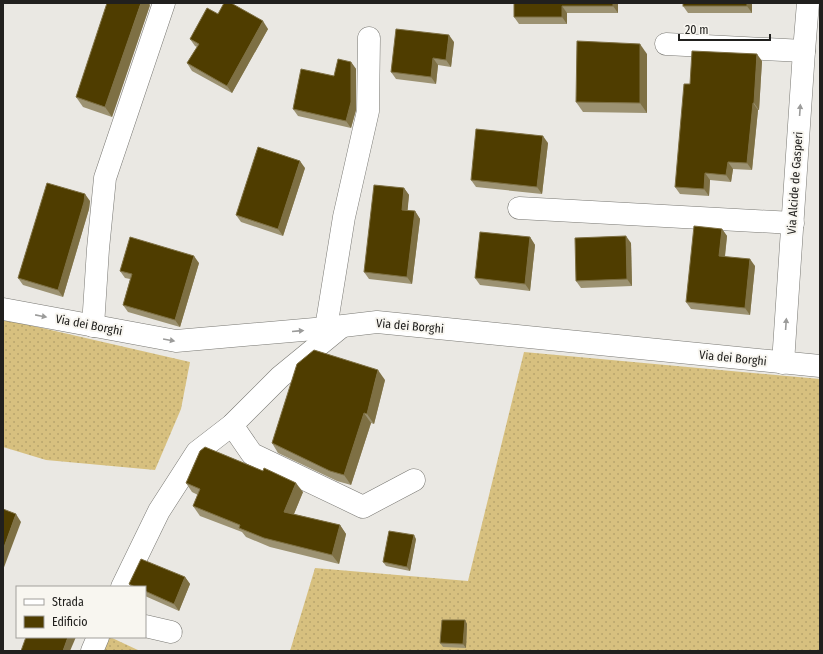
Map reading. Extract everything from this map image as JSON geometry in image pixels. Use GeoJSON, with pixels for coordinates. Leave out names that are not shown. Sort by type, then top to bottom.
{"type":"FeatureCollection","features":[{"type":"Feature","properties":{"kind":"street"},"geometry":{"type":"LineString","coordinates":[[93,326],[98,249],[105,178],[164,3]]}},
{"type":"Feature","properties":{"kind":"street","name":"Via Alcide de Gasperi"},"geometry":{"type":"LineString","coordinates":[[783,363],[808,3]]}},
{"type":"Feature","properties":{"kind":"street"},"geometry":{"type":"LineString","coordinates":[[122,586],[159,510],[197,452],[232,425],[280,377],[334,328],[344,217],[368,111],[369,38]]}},
{"type":"Feature","properties":{"kind":"street"},"geometry":{"type":"LineString","coordinates":[[666,44],[804,50]]}},
{"type":"Feature","properties":{"kind":"street"},"geometry":{"type":"LineString","coordinates":[[519,208],[793,223]]}},
{"type":"Feature","properties":{"kind":"street","name":"Via dei Borghi"},"geometry":{"type":"LineString","coordinates":[[3,308],[176,341],[334,328],[377,322],[820,366]]}},
{"type":"Feature","properties":{"kind":"street"},"geometry":{"type":"LineString","coordinates":[[232,425],[252,454],[363,507],[414,480]]}},
{"type":"Feature","properties":{"kind":"street"},"geometry":{"type":"LineString","coordinates":[[146,626],[171,632]]}},
{"type":"Feature","properties":{"kind":"street"},"geometry":{"type":"LineString","coordinates":[[92,651],[98,638]]}},
{"type":"Feature","properties":{"kind":"shaded area"},"geometry":{"type":"Polygon","coordinates":[[[3,319],[190,362],[181,409],[155,470],[46,460],[3,447],[3,319]]]}},
{"type":"Feature","properties":{"kind":"shaded area"},"geometry":{"type":"Polygon","coordinates":[[[524,352],[820,379],[820,651],[290,651],[315,568],[468,581],[524,352]]]}},
{"type":"Feature","properties":{"kind":"shaded area"},"geometry":{"type":"Polygon","coordinates":[[[106,638],[112,638],[140,651],[100,651],[106,638]]]}},
{"type":"Feature","properties":{"kind":"building"},"geometry":{"type":"Polygon","coordinates":[[[107,3],[141,3],[105,107],[76,97],[107,3]]]}},
{"type":"Feature","properties":{"kind":"building"},"geometry":{"type":"Polygon","coordinates":[[[224,3],[231,3],[263,21],[227,86],[187,63],[199,44],[190,39],[207,8],[218,14],[224,3]]]}},
{"type":"Feature","properties":{"kind":"building"},"geometry":{"type":"Polygon","coordinates":[[[514,3],[613,3],[613,6],[562,6],[562,17],[514,17],[514,3]]]}},
{"type":"Feature","properties":{"kind":"building"},"geometry":{"type":"Polygon","coordinates":[[[683,3],[747,3],[747,6],[683,6],[683,3]]]}},
{"type":"Feature","properties":{"kind":"building"},"geometry":{"type":"Polygon","coordinates":[[[396,29],[449,35],[446,60],[433,58],[431,77],[391,72],[396,29]]]}},
{"type":"Feature","properties":{"kind":"building"},"geometry":{"type":"Polygon","coordinates":[[[577,41],[640,44],[640,103],[576,102],[577,41]]]}},
{"type":"Feature","properties":{"kind":"building"},"geometry":{"type":"Polygon","coordinates":[[[692,51],[757,54],[754,103],[747,163],[728,162],[726,175],[705,173],[704,189],[675,187],[684,84],[690,84],[692,51]]]}},
{"type":"Feature","properties":{"kind":"building"},"geometry":{"type":"Polygon","coordinates":[[[338,59],[351,62],[351,102],[346,121],[293,109],[301,69],[334,76],[338,59]]]}},
{"type":"Feature","properties":{"kind":"building"},"geometry":{"type":"Polygon","coordinates":[[[476,129],[543,136],[537,187],[471,180],[476,129]]]}},
{"type":"Feature","properties":{"kind":"building"},"geometry":{"type":"Polygon","coordinates":[[[258,147],[300,161],[278,229],[236,215],[258,147]]]}},
{"type":"Feature","properties":{"kind":"building"},"geometry":{"type":"Polygon","coordinates":[[[47,183],[85,194],[84,202],[58,290],[18,278],[47,183]]]}},
{"type":"Feature","properties":{"kind":"building"},"geometry":{"type":"Polygon","coordinates":[[[374,185],[404,188],[402,210],[415,211],[407,277],[364,272],[374,185]]]}},
{"type":"Feature","properties":{"kind":"building"},"geometry":{"type":"Polygon","coordinates":[[[694,226],[722,229],[719,256],[750,259],[745,308],[686,302],[694,226]]]}},
{"type":"Feature","properties":{"kind":"building"},"geometry":{"type":"Polygon","coordinates":[[[480,232],[530,237],[525,284],[475,278],[480,232]]]}},
{"type":"Feature","properties":{"kind":"building"},"geometry":{"type":"Polygon","coordinates":[[[626,236],[627,279],[576,281],[575,238],[626,236]]]}},
{"type":"Feature","properties":{"kind":"building"},"geometry":{"type":"Polygon","coordinates":[[[130,237],[194,256],[175,320],[123,305],[132,274],[120,271],[130,237]]]}},
{"type":"Feature","properties":{"kind":"building"},"geometry":{"type":"Polygon","coordinates":[[[314,350],[378,370],[367,414],[364,413],[344,475],[330,471],[272,443],[297,364],[314,350]]]}},
{"type":"Feature","properties":{"kind":"building"},"geometry":{"type":"Polygon","coordinates":[[[205,447],[263,471],[264,468],[296,483],[284,512],[340,525],[332,555],[264,538],[239,528],[240,525],[193,506],[200,489],[186,483],[200,451],[205,447]]]}},
{"type":"Feature","properties":{"kind":"building"},"geometry":{"type":"Polygon","coordinates":[[[3,509],[16,514],[3,550],[3,509]]]}},
{"type":"Feature","properties":{"kind":"building"},"geometry":{"type":"Polygon","coordinates":[[[389,531],[414,535],[407,567],[383,562],[389,531]]]}},
{"type":"Feature","properties":{"kind":"building"},"geometry":{"type":"Polygon","coordinates":[[[141,559],[185,577],[174,604],[146,591],[146,586],[133,586],[129,584],[141,559]]]}},
{"type":"Feature","properties":{"kind":"building"},"geometry":{"type":"Polygon","coordinates":[[[442,620],[465,620],[463,644],[440,643],[442,620]]]}},
{"type":"Feature","properties":{"kind":"building"},"geometry":{"type":"Polygon","coordinates":[[[26,638],[68,638],[63,651],[21,651],[26,638]]]}}]}
